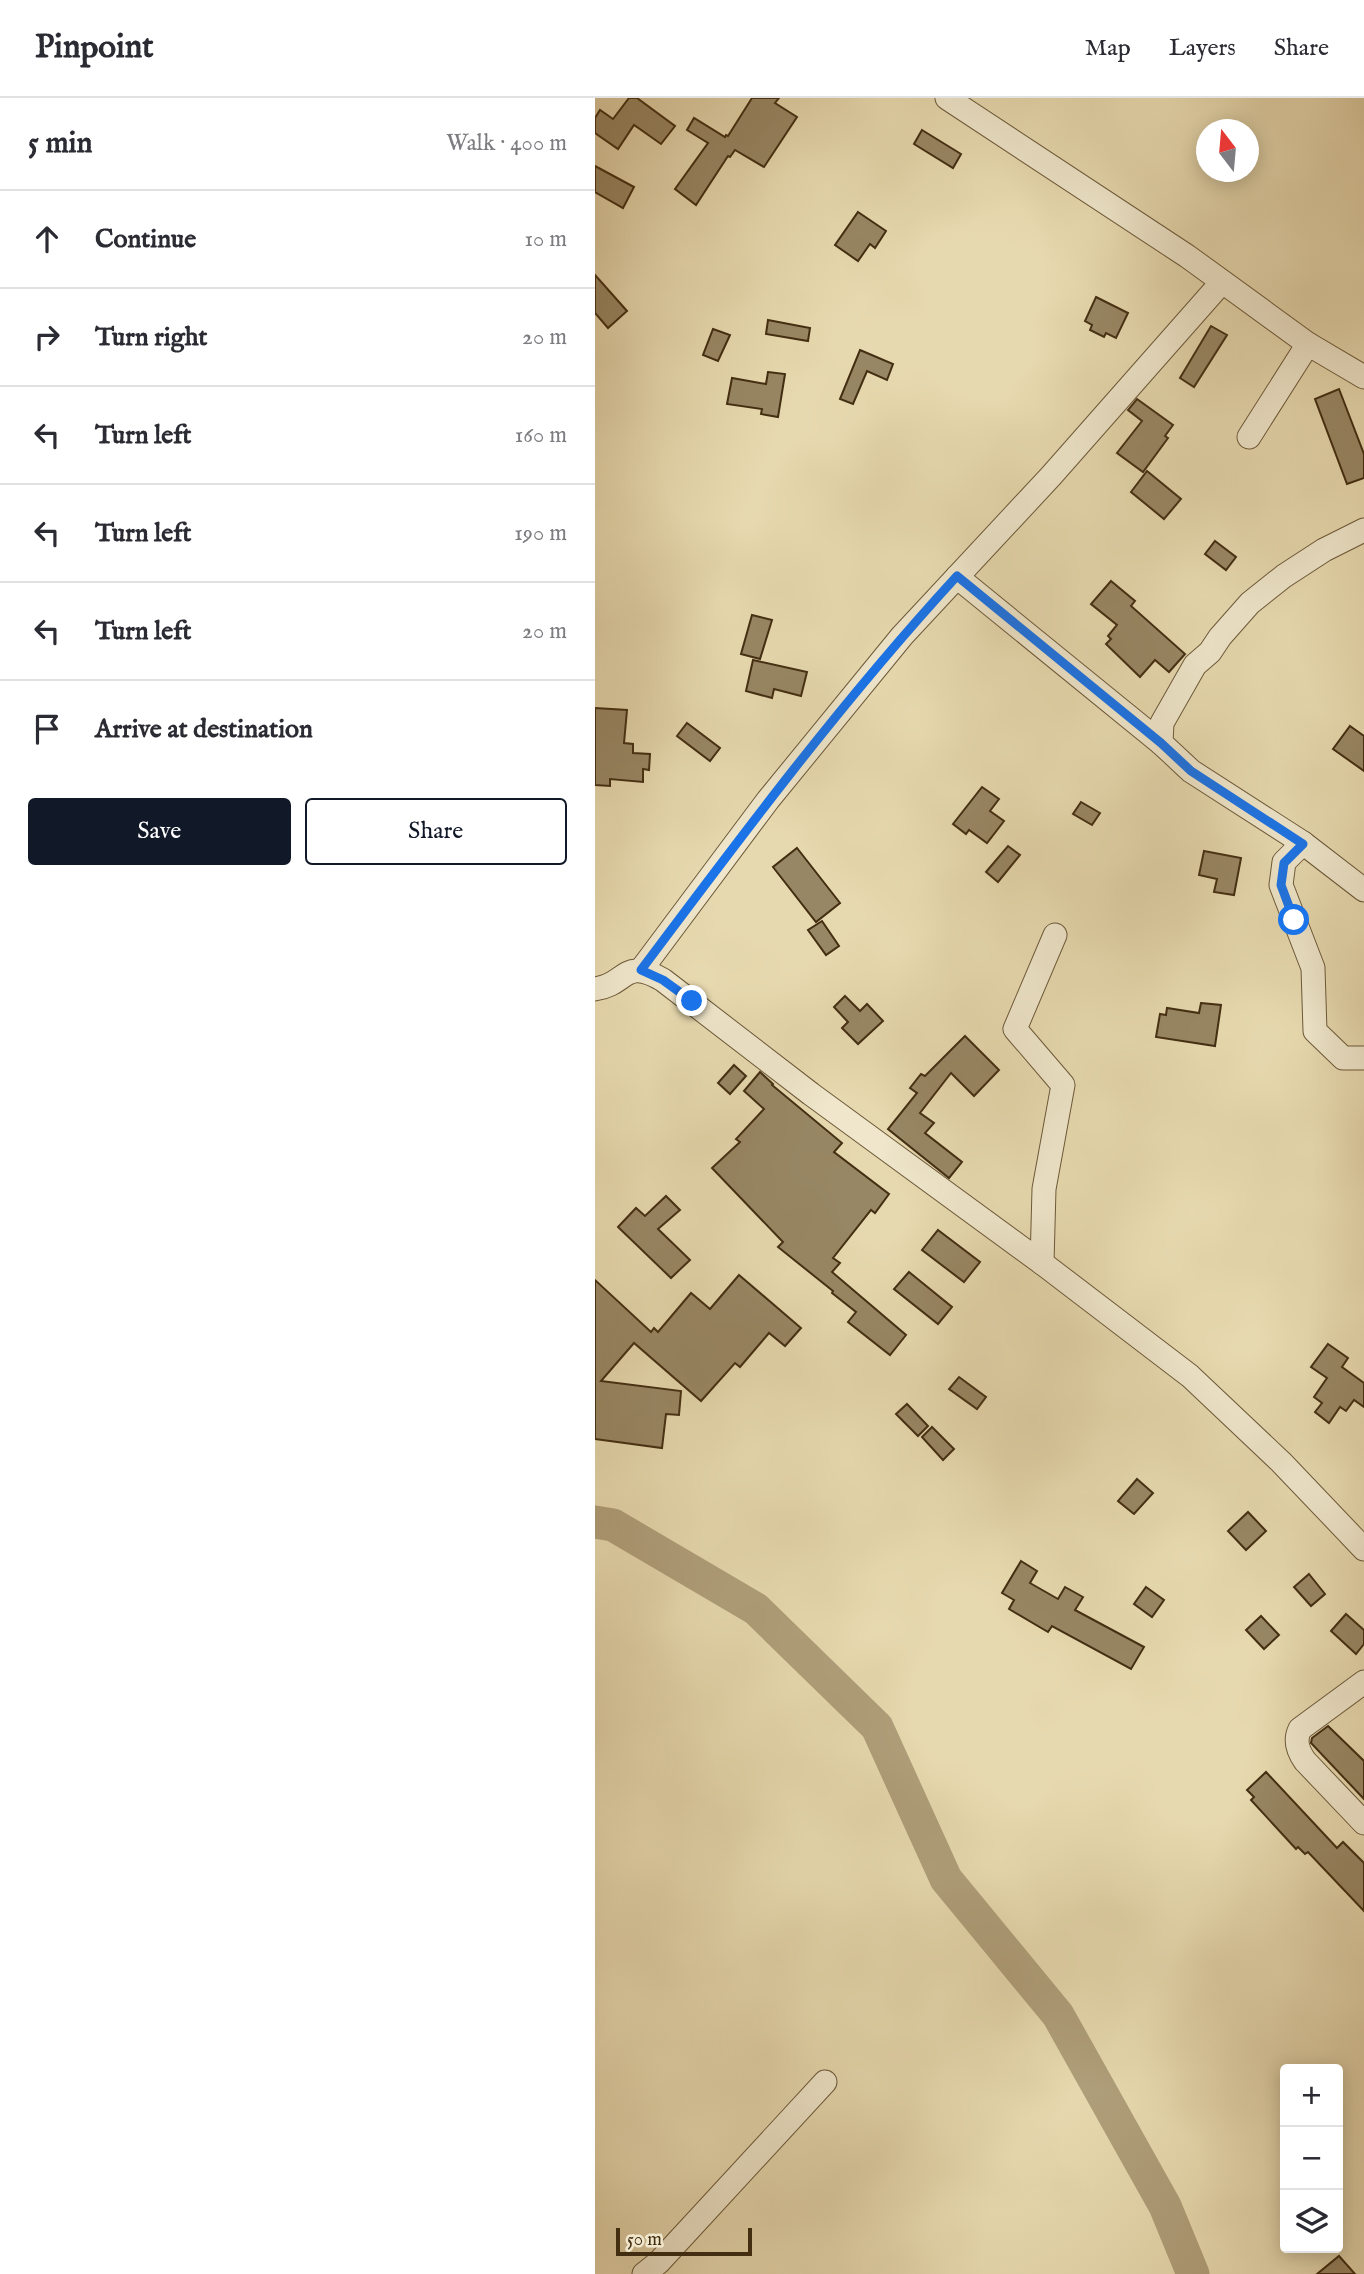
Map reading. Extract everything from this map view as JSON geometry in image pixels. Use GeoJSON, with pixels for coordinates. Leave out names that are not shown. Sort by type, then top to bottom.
{"type":"FeatureCollection","features":[{"type":"Feature","properties":{"kind":"street"},"geometry":{"type":"LineString","coordinates":[[947,98],[1046,162],[1308,344],[1364,377]]}},
{"type":"Feature","properties":{"kind":"street"},"geometry":{"type":"LineString","coordinates":[[641,970],[768,800],[902,636],[1051,476],[1222,282]]}},
{"type":"Feature","properties":{"kind":"street"},"geometry":{"type":"LineString","coordinates":[[1249,437],[1308,344]]}},
{"type":"Feature","properties":{"kind":"street"},"geometry":{"type":"LineString","coordinates":[[1161,743],[1162,723],[1195,665],[1210,652],[1250,603],[1284,576],[1324,550],[1364,530]]}},
{"type":"Feature","properties":{"kind":"street"},"geometry":{"type":"LineString","coordinates":[[957,576],[1161,743],[1191,771],[1303,844],[1364,890]]}},
{"type":"Feature","properties":{"kind":"street"},"geometry":{"type":"LineString","coordinates":[[1303,844],[1284,863],[1281,885],[1313,968],[1315,1031],[1343,1058],[1364,1058]]}},
{"type":"Feature","properties":{"kind":"street"},"geometry":{"type":"LineString","coordinates":[[1042,1263],[1044,1189],[1063,1085],[1014,1029],[1055,935]]}},
{"type":"Feature","properties":{"kind":"street"},"geometry":{"type":"LineString","coordinates":[[595,989],[602,988],[629,971],[641,970],[663,980],[811,1094],[1042,1263],[1213,1395],[1282,1462],[1364,1549]]}},
{"type":"Feature","properties":{"kind":"street"},"geometry":{"type":"LineString","coordinates":[[1364,1682],[1300,1729],[1296,1740],[1305,1761],[1364,1823]]}},
{"type":"Feature","properties":{"kind":"street"},"geometry":{"type":"LineString","coordinates":[[644,2274],[659,2262],[825,2082]]}},
{"type":"Feature","properties":{"kind":"building"},"geometry":{"type":"Polygon","coordinates":[[[629,98],[637,98],[675,126],[661,144],[634,125],[618,149],[595,133],[595,118],[600,110],[613,119],[629,98]]]}},
{"type":"Feature","properties":{"kind":"building"},"geometry":{"type":"Polygon","coordinates":[[[752,98],[779,98],[775,103],[797,117],[764,167],[735,150],[728,156],[696,205],[675,189],[708,143],[687,130],[694,118],[725,137],[728,136],[752,98]]]}},
{"type":"Feature","properties":{"kind":"building"},"geometry":{"type":"Polygon","coordinates":[[[922,130],[961,154],[953,168],[914,144],[922,130]]]}},
{"type":"Feature","properties":{"kind":"building"},"geometry":{"type":"Polygon","coordinates":[[[595,166],[634,187],[623,208],[595,192],[595,166]]]}},
{"type":"Feature","properties":{"kind":"building"},"geometry":{"type":"Polygon","coordinates":[[[858,212],[886,231],[875,248],[870,244],[858,261],[835,245],[858,212]]]}},
{"type":"Feature","properties":{"kind":"building"},"geometry":{"type":"Polygon","coordinates":[[[595,275],[627,311],[608,328],[595,313],[595,275]]]}},
{"type":"Feature","properties":{"kind":"building"},"geometry":{"type":"Polygon","coordinates":[[[1096,297],[1128,313],[1116,338],[1106,333],[1104,337],[1090,330],[1092,325],[1085,321],[1096,297]]]}},
{"type":"Feature","properties":{"kind":"building"},"geometry":{"type":"Polygon","coordinates":[[[768,320],[810,328],[808,341],[766,334],[768,320]]]}},
{"type":"Feature","properties":{"kind":"building"},"geometry":{"type":"Polygon","coordinates":[[[1211,326],[1227,335],[1194,387],[1180,378],[1211,326]]]}},
{"type":"Feature","properties":{"kind":"building"},"geometry":{"type":"Polygon","coordinates":[[[713,329],[730,335],[718,361],[703,355],[713,329]]]}},
{"type":"Feature","properties":{"kind":"building"},"geometry":{"type":"Polygon","coordinates":[[[860,350],[893,364],[887,380],[867,371],[853,404],[840,399],[860,350]]]}},
{"type":"Feature","properties":{"kind":"building"},"geometry":{"type":"Polygon","coordinates":[[[768,372],[785,374],[778,417],[761,414],[762,409],[727,404],[732,378],[766,384],[768,372]]]}},
{"type":"Feature","properties":{"kind":"building"},"geometry":{"type":"Polygon","coordinates":[[[1339,389],[1364,454],[1364,478],[1347,484],[1315,399],[1339,389]]]}},
{"type":"Feature","properties":{"kind":"building"},"geometry":{"type":"Polygon","coordinates":[[[1137,399],[1173,425],[1165,436],[1168,438],[1143,472],[1117,453],[1142,421],[1128,410],[1137,399]]]}},
{"type":"Feature","properties":{"kind":"building"},"geometry":{"type":"Polygon","coordinates":[[[1147,471],[1181,499],[1164,519],[1131,492],[1147,471]]]}},
{"type":"Feature","properties":{"kind":"building"},"geometry":{"type":"Polygon","coordinates":[[[1215,541],[1236,557],[1226,570],[1205,554],[1215,541]]]}},
{"type":"Feature","properties":{"kind":"building"},"geometry":{"type":"Polygon","coordinates":[[[1111,581],[1135,601],[1131,606],[1185,654],[1169,672],[1155,660],[1140,677],[1106,644],[1111,639],[1108,636],[1117,625],[1091,604],[1111,581]]]}},
{"type":"Feature","properties":{"kind":"building"},"geometry":{"type":"Polygon","coordinates":[[[752,615],[772,620],[760,659],[741,654],[752,615]]]}},
{"type":"Feature","properties":{"kind":"building"},"geometry":{"type":"Polygon","coordinates":[[[753,660],[807,672],[801,696],[774,689],[772,698],[746,691],[753,660]]]}},
{"type":"Feature","properties":{"kind":"building"},"geometry":{"type":"Polygon","coordinates":[[[595,708],[627,710],[624,743],[633,744],[633,753],[650,754],[649,770],[643,769],[643,782],[610,779],[610,786],[595,785],[595,708]]]}},
{"type":"Feature","properties":{"kind":"building"},"geometry":{"type":"Polygon","coordinates":[[[687,723],[720,748],[710,761],[677,736],[687,723]]]}},
{"type":"Feature","properties":{"kind":"building"},"geometry":{"type":"Polygon","coordinates":[[[1350,726],[1364,736],[1364,771],[1333,749],[1350,726]]]}},
{"type":"Feature","properties":{"kind":"building"},"geometry":{"type":"Polygon","coordinates":[[[982,787],[999,799],[990,811],[1004,821],[987,843],[969,830],[966,834],[953,824],[982,787]]]}},
{"type":"Feature","properties":{"kind":"building"},"geometry":{"type":"Polygon","coordinates":[[[1081,802],[1100,813],[1092,825],[1073,814],[1081,802]]]}},
{"type":"Feature","properties":{"kind":"building"},"geometry":{"type":"Polygon","coordinates":[[[1008,846],[1020,855],[998,882],[986,872],[1008,846]]]}},
{"type":"Feature","properties":{"kind":"building"},"geometry":{"type":"Polygon","coordinates":[[[797,848],[840,903],[816,922],[773,867],[797,848]]]}},
{"type":"Feature","properties":{"kind":"building"},"geometry":{"type":"Polygon","coordinates":[[[1204,851],[1241,858],[1234,895],[1214,892],[1217,879],[1199,875],[1204,851]]]}},
{"type":"Feature","properties":{"kind":"building"},"geometry":{"type":"Polygon","coordinates":[[[822,921],[839,946],[826,955],[808,930],[822,921]]]}},
{"type":"Feature","properties":{"kind":"building"},"geometry":{"type":"Polygon","coordinates":[[[845,996],[860,1011],[867,1004],[883,1021],[858,1044],[842,1028],[848,1022],[834,1007],[845,996]]]}},
{"type":"Feature","properties":{"kind":"building"},"geometry":{"type":"Polygon","coordinates":[[[1201,1003],[1221,1005],[1215,1046],[1156,1037],[1160,1014],[1166,1015],[1167,1008],[1199,1013],[1201,1003]]]}},
{"type":"Feature","properties":{"kind":"building"},"geometry":{"type":"Polygon","coordinates":[[[965,1036],[999,1070],[974,1096],[951,1073],[920,1113],[934,1123],[925,1133],[962,1162],[949,1178],[888,1129],[917,1093],[910,1088],[921,1074],[925,1076],[965,1036]]]}},
{"type":"Feature","properties":{"kind":"building"},"geometry":{"type":"Polygon","coordinates":[[[734,1065],[746,1076],[730,1094],[718,1083],[734,1065]]]}},
{"type":"Feature","properties":{"kind":"building"},"geometry":{"type":"Polygon","coordinates":[[[760,1072],[842,1143],[834,1152],[889,1194],[875,1213],[871,1210],[833,1258],[840,1263],[832,1272],[906,1335],[890,1355],[848,1322],[856,1312],[778,1247],[783,1242],[712,1168],[740,1142],[736,1139],[764,1109],[744,1091],[760,1072]]]}},
{"type":"Feature","properties":{"kind":"building"},"geometry":{"type":"Polygon","coordinates":[[[666,1196],[680,1210],[658,1229],[690,1260],[671,1278],[618,1227],[636,1208],[645,1216],[666,1196]]]}},
{"type":"Feature","properties":{"kind":"building"},"geometry":{"type":"Polygon","coordinates":[[[938,1230],[980,1262],[964,1282],[922,1250],[938,1230]]]}},
{"type":"Feature","properties":{"kind":"building"},"geometry":{"type":"Polygon","coordinates":[[[909,1272],[952,1307],[938,1324],[894,1289],[909,1272]]]}},
{"type":"Feature","properties":{"kind":"building"},"geometry":{"type":"Polygon","coordinates":[[[739,1275],[801,1328],[785,1346],[769,1333],[740,1367],[735,1363],[701,1401],[634,1343],[601,1381],[681,1391],[679,1415],[666,1414],[662,1448],[595,1439],[595,1280],[651,1332],[654,1328],[658,1332],[691,1293],[710,1309],[739,1275]]]}},
{"type":"Feature","properties":{"kind":"building"},"geometry":{"type":"Polygon","coordinates":[[[1328,1344],[1348,1358],[1342,1367],[1364,1383],[1364,1407],[1354,1400],[1346,1411],[1340,1407],[1329,1423],[1315,1412],[1322,1403],[1314,1397],[1327,1378],[1311,1367],[1328,1344]]]}},
{"type":"Feature","properties":{"kind":"building"},"geometry":{"type":"Polygon","coordinates":[[[959,1377],[986,1397],[977,1409],[949,1389],[959,1377]]]}},
{"type":"Feature","properties":{"kind":"building"},"geometry":{"type":"Polygon","coordinates":[[[907,1404],[928,1426],[918,1436],[896,1414],[907,1404]]]}},
{"type":"Feature","properties":{"kind":"building"},"geometry":{"type":"Polygon","coordinates":[[[932,1427],[954,1449],[943,1460],[922,1437],[932,1427]]]}},
{"type":"Feature","properties":{"kind":"building"},"geometry":{"type":"Polygon","coordinates":[[[1137,1479],[1153,1493],[1134,1514],[1118,1501],[1137,1479]]]}},
{"type":"Feature","properties":{"kind":"building"},"geometry":{"type":"Polygon","coordinates":[[[1248,1512],[1266,1531],[1246,1550],[1228,1531],[1248,1512]]]}},
{"type":"Feature","properties":{"kind":"building"},"geometry":{"type":"Polygon","coordinates":[[[1021,1561],[1037,1571],[1030,1583],[1058,1599],[1065,1587],[1083,1597],[1075,1610],[1144,1647],[1131,1669],[1052,1626],[1048,1632],[1009,1609],[1014,1600],[1002,1593],[1021,1561]]]}},
{"type":"Feature","properties":{"kind":"building"},"geometry":{"type":"Polygon","coordinates":[[[1309,1574],[1325,1594],[1311,1606],[1294,1587],[1309,1574]]]}},
{"type":"Feature","properties":{"kind":"building"},"geometry":{"type":"Polygon","coordinates":[[[1146,1587],[1164,1600],[1152,1617],[1134,1604],[1146,1587]]]}},
{"type":"Feature","properties":{"kind":"building"},"geometry":{"type":"Polygon","coordinates":[[[1346,1614],[1364,1630],[1364,1644],[1356,1654],[1331,1631],[1346,1614]]]}},
{"type":"Feature","properties":{"kind":"building"},"geometry":{"type":"Polygon","coordinates":[[[1261,1616],[1279,1635],[1264,1649],[1246,1630],[1261,1616]]]}},
{"type":"Feature","properties":{"kind":"building"},"geometry":{"type":"Polygon","coordinates":[[[1328,1726],[1364,1761],[1364,1799],[1311,1743],[1312,1738],[1328,1726]]]}},
{"type":"Feature","properties":{"kind":"building"},"geometry":{"type":"Polygon","coordinates":[[[1266,1772],[1337,1848],[1343,1842],[1364,1863],[1364,1911],[1308,1852],[1305,1854],[1298,1847],[1296,1849],[1251,1800],[1254,1797],[1247,1790],[1266,1772]]]}},
{"type":"Feature","properties":{"kind":"building"},"geometry":{"type":"Polygon","coordinates":[[[1339,2256],[1355,2274],[1317,2274],[1339,2256]]]}},
{"type":"Feature","properties":{"kind":"waterway"},"geometry":{"type":"LineString","coordinates":[[595,1522],[613,1525],[756,1609],[877,1727],[946,1879],[1058,2015],[1165,2206],[1193,2274]]}},
{"type":"Feature","properties":{"kind":"route"},"geometry":{"type":"LineString","coordinates":[[692,1001],[663,980],[641,970],[768,800],[902,636],[957,576],[1161,743],[1191,771],[1303,844],[1284,863],[1281,885],[1294,920]]}}]}
